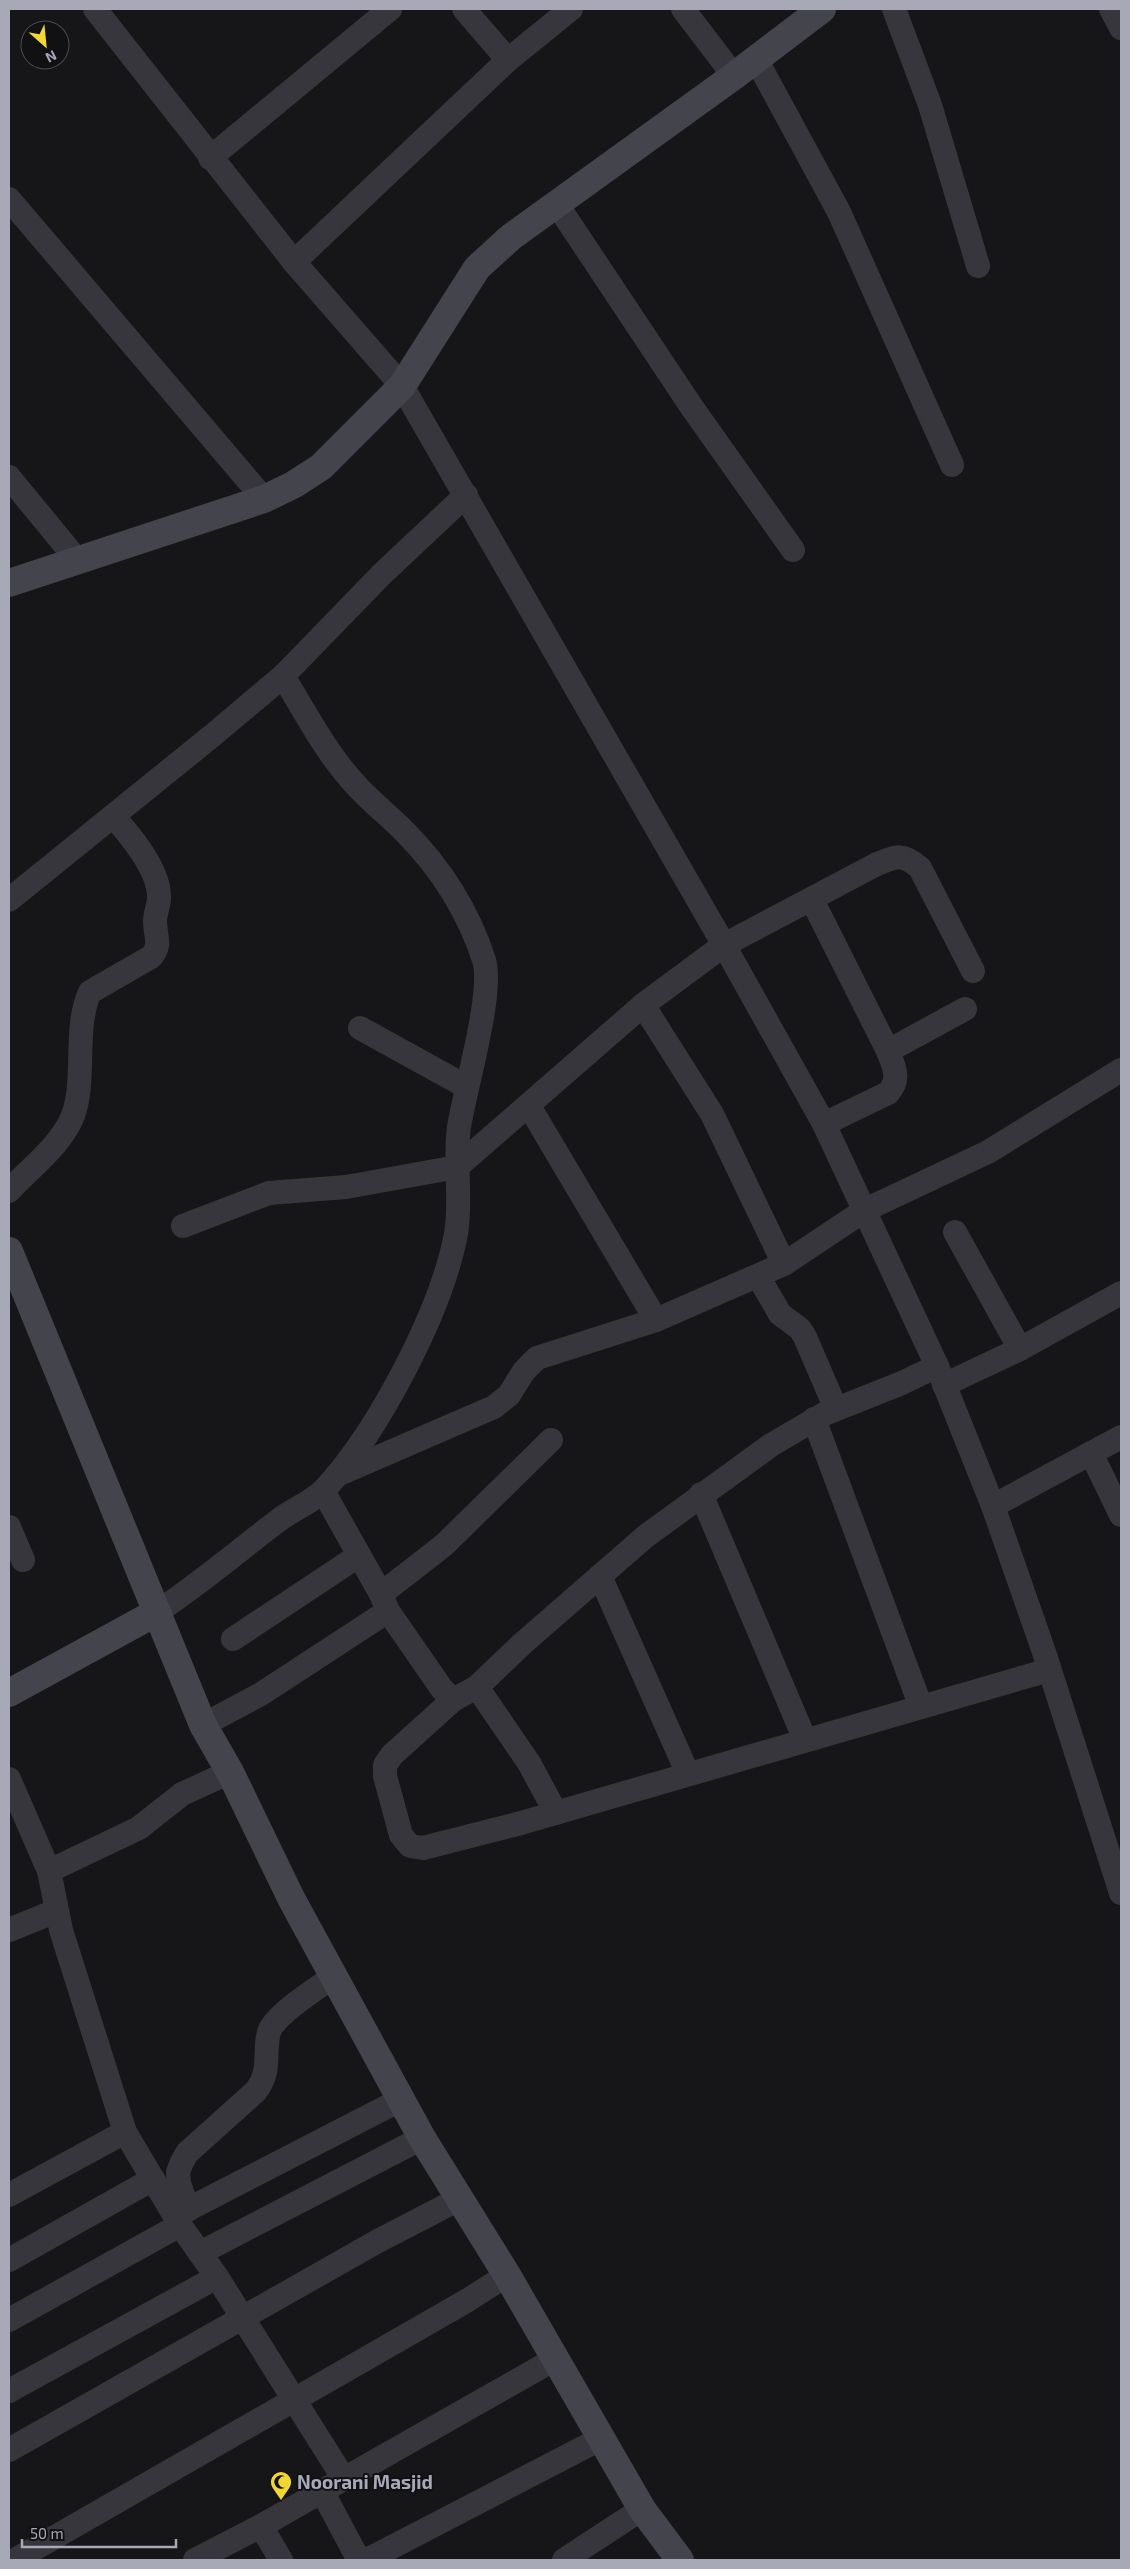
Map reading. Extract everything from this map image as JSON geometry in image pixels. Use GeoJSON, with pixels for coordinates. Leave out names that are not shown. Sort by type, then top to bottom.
{"type":"FeatureCollection","features":[{"type":"Feature","properties":{"kind":"street"},"geometry":{"type":"LineString","coordinates":[[94,9],[294,262],[402,386],[724,946],[824,1124],[940,1376],[993,1506],[1049,1670],[1121,1893]]}},
{"type":"Feature","properties":{"kind":"street"},"geometry":{"type":"LineString","coordinates":[[210,158],[390,9]]}},
{"type":"Feature","properties":{"kind":"street"},"geometry":{"type":"LineString","coordinates":[[464,9],[508,60]]}},
{"type":"Feature","properties":{"kind":"street"},"geometry":{"type":"LineString","coordinates":[[294,262],[508,60],[571,9]]}},
{"type":"Feature","properties":{"kind":"street"},"geometry":{"type":"LineString","coordinates":[[683,9],[734,76]]}},
{"type":"Feature","properties":{"kind":"street"},"geometry":{"type":"LineString","coordinates":[[9,583],[264,499],[294,485],[321,467],[402,386],[477,268],[511,236],[734,76],[822,9]]}},
{"type":"Feature","properties":{"kind":"street"},"geometry":{"type":"LineString","coordinates":[[894,9],[930,104],[978,266]]}},
{"type":"Feature","properties":{"kind":"street"},"geometry":{"type":"LineString","coordinates":[[1112,9],[1121,28]]}},
{"type":"Feature","properties":{"kind":"street"},"geometry":{"type":"LineString","coordinates":[[756,59],[839,212],[952,465]]}},
{"type":"Feature","properties":{"kind":"street"},"geometry":{"type":"LineString","coordinates":[[9,199],[264,499]]}},
{"type":"Feature","properties":{"kind":"street"},"geometry":{"type":"LineString","coordinates":[[556,203],[691,406],[793,550]]}},
{"type":"Feature","properties":{"kind":"street"},"geometry":{"type":"LineString","coordinates":[[9,477],[78,561]]}},
{"type":"Feature","properties":{"kind":"street"},"geometry":{"type":"LineString","coordinates":[[9,900],[283,676],[382,574],[466,495]]}},
{"type":"Feature","properties":{"kind":"street"},"geometry":{"type":"LineString","coordinates":[[283,676],[330,750],[354,783],[405,832],[440,872],[458,903],[485,962],[486,995],[459,1130],[456,1231],[441,1291],[401,1374],[363,1438],[330,1483]]}},
{"type":"Feature","properties":{"kind":"street"},"geometry":{"type":"LineString","coordinates":[[9,1190],[57,1140],[71,1119],[77,1100],[85,1011],[90,992],[151,957],[157,951],[158,942],[155,916],[159,893],[155,878],[131,837],[113,816]]}},
{"type":"Feature","properties":{"kind":"street"},"geometry":{"type":"LineString","coordinates":[[183,1226],[269,1193],[346,1187],[457,1167],[643,1005],[724,946],[877,864],[896,856],[909,858],[920,868],[973,970]]}},
{"type":"Feature","properties":{"kind":"street"},"geometry":{"type":"LineString","coordinates":[[812,900],[888,1051],[897,1077],[893,1088],[888,1093],[824,1124]]}},
{"type":"Feature","properties":{"kind":"street"},"geometry":{"type":"LineString","coordinates":[[643,1005],[712,1114],[784,1264]]}},
{"type":"Feature","properties":{"kind":"street"},"geometry":{"type":"LineString","coordinates":[[888,1051],[965,1009]]}},
{"type":"Feature","properties":{"kind":"street"},"geometry":{"type":"LineString","coordinates":[[360,1028],[467,1088]]}},
{"type":"Feature","properties":{"kind":"street"},"geometry":{"type":"LineString","coordinates":[[9,1693],[157,1612],[186,1593],[330,1483],[494,1408],[509,1395],[524,1370],[537,1358],[656,1320],[784,1264],[865,1210],[988,1152],[1121,1070]]}},
{"type":"Feature","properties":{"kind":"street"},"geometry":{"type":"LineString","coordinates":[[529,1106],[656,1320]]}},
{"type":"Feature","properties":{"kind":"street"},"geometry":{"type":"LineString","coordinates":[[955,1232],[1020,1349]]}},
{"type":"Feature","properties":{"kind":"street"},"geometry":{"type":"LineString","coordinates":[[9,1251],[203,1725],[230,1772],[292,1900],[422,2138],[507,2275],[642,2509],[680,2560]]}},
{"type":"Feature","properties":{"kind":"street"},"geometry":{"type":"LineString","coordinates":[[758,1276],[780,1314],[800,1329],[805,1337],[836,1409]]}},
{"type":"Feature","properties":{"kind":"street"},"geometry":{"type":"LineString","coordinates":[[1049,1670],[556,1813],[423,1848],[410,1846],[401,1835],[385,1776],[385,1765],[392,1754],[453,1700],[477,1687],[522,1644],[646,1536],[701,1494],[771,1445],[814,1419],[902,1383],[940,1376],[1020,1349],[1121,1293]]}},
{"type":"Feature","properties":{"kind":"street"},"geometry":{"type":"LineString","coordinates":[[814,1419],[921,1707]]}},
{"type":"Feature","properties":{"kind":"street"},"geometry":{"type":"LineString","coordinates":[[993,1506],[1121,1437]]}},
{"type":"Feature","properties":{"kind":"street"},"geometry":{"type":"LineString","coordinates":[[203,1725],[261,1694],[385,1602],[551,1440]]}},
{"type":"Feature","properties":{"kind":"street"},"geometry":{"type":"LineString","coordinates":[[1091,1453],[1121,1515]]}},
{"type":"Feature","properties":{"kind":"street"},"geometry":{"type":"LineString","coordinates":[[330,1483],[358,1556],[385,1602],[442,1689],[453,1700]]}},
{"type":"Feature","properties":{"kind":"street"},"geometry":{"type":"LineString","coordinates":[[701,1494],[805,1740]]}},
{"type":"Feature","properties":{"kind":"street"},"geometry":{"type":"LineString","coordinates":[[9,1527],[23,1560]]}},
{"type":"Feature","properties":{"kind":"street"},"geometry":{"type":"LineString","coordinates":[[233,1639],[358,1556]]}},
{"type":"Feature","properties":{"kind":"street"},"geometry":{"type":"LineString","coordinates":[[600,1576],[688,1774]]}},
{"type":"Feature","properties":{"kind":"street"},"geometry":{"type":"LineString","coordinates":[[477,1687],[529,1763],[556,1813]]}},
{"type":"Feature","properties":{"kind":"street"},"geometry":{"type":"LineString","coordinates":[[49,1871],[139,1828],[182,1794],[230,1772]]}},
{"type":"Feature","properties":{"kind":"street"},"geometry":{"type":"LineString","coordinates":[[9,1779],[49,1871],[56,1911],[125,2132],[153,2179],[181,2217],[200,2253],[344,2479]]}},
{"type":"Feature","properties":{"kind":"street"},"geometry":{"type":"LineString","coordinates":[[9,1930],[56,1911]]}},
{"type":"Feature","properties":{"kind":"street"},"geometry":{"type":"LineString","coordinates":[[181,2217],[178,2172],[184,2158],[256,2091],[264,2081],[269,2032],[277,2020],[334,1976]]}},
{"type":"Feature","properties":{"kind":"street"},"geometry":{"type":"LineString","coordinates":[[9,2320],[181,2217],[402,2099]]}},
{"type":"Feature","properties":{"kind":"street"},"geometry":{"type":"LineString","coordinates":[[9,2195],[125,2132]]}},
{"type":"Feature","properties":{"kind":"street"},"geometry":{"type":"LineString","coordinates":[[200,2253],[422,2138]]}},
{"type":"Feature","properties":{"kind":"street"},"geometry":{"type":"LineString","coordinates":[[9,2260],[153,2179]]}},
{"type":"Feature","properties":{"kind":"street"},"geometry":{"type":"LineString","coordinates":[[9,2450],[378,2241],[459,2199]]}},
{"type":"Feature","properties":{"kind":"street"},"geometry":{"type":"LineString","coordinates":[[16,2560],[468,2300],[507,2275]]}},
{"type":"Feature","properties":{"kind":"street"},"geometry":{"type":"LineString","coordinates":[[9,2391],[217,2277]]}},
{"type":"Feature","properties":{"kind":"street"},"geometry":{"type":"LineString","coordinates":[[195,2560],[261,2526],[556,2359]]}},
{"type":"Feature","properties":{"kind":"street"},"geometry":{"type":"LineString","coordinates":[[367,2560],[602,2438]]}},
{"type":"Feature","properties":{"kind":"street"},"geometry":{"type":"LineString","coordinates":[[322,2491],[355,2554],[363,2560]]}},
{"type":"Feature","properties":{"kind":"street"},"geometry":{"type":"LineString","coordinates":[[564,2560],[642,2509]]}},
{"type":"Feature","properties":{"kind":"street"},"geometry":{"type":"LineString","coordinates":[[261,2526],[281,2560]]}},
{"type":"Feature","properties":{"kind":"place","name":"Noorani Masjid"},"geometry":{"type":"Point","coordinates":[281,2501]}}]}
